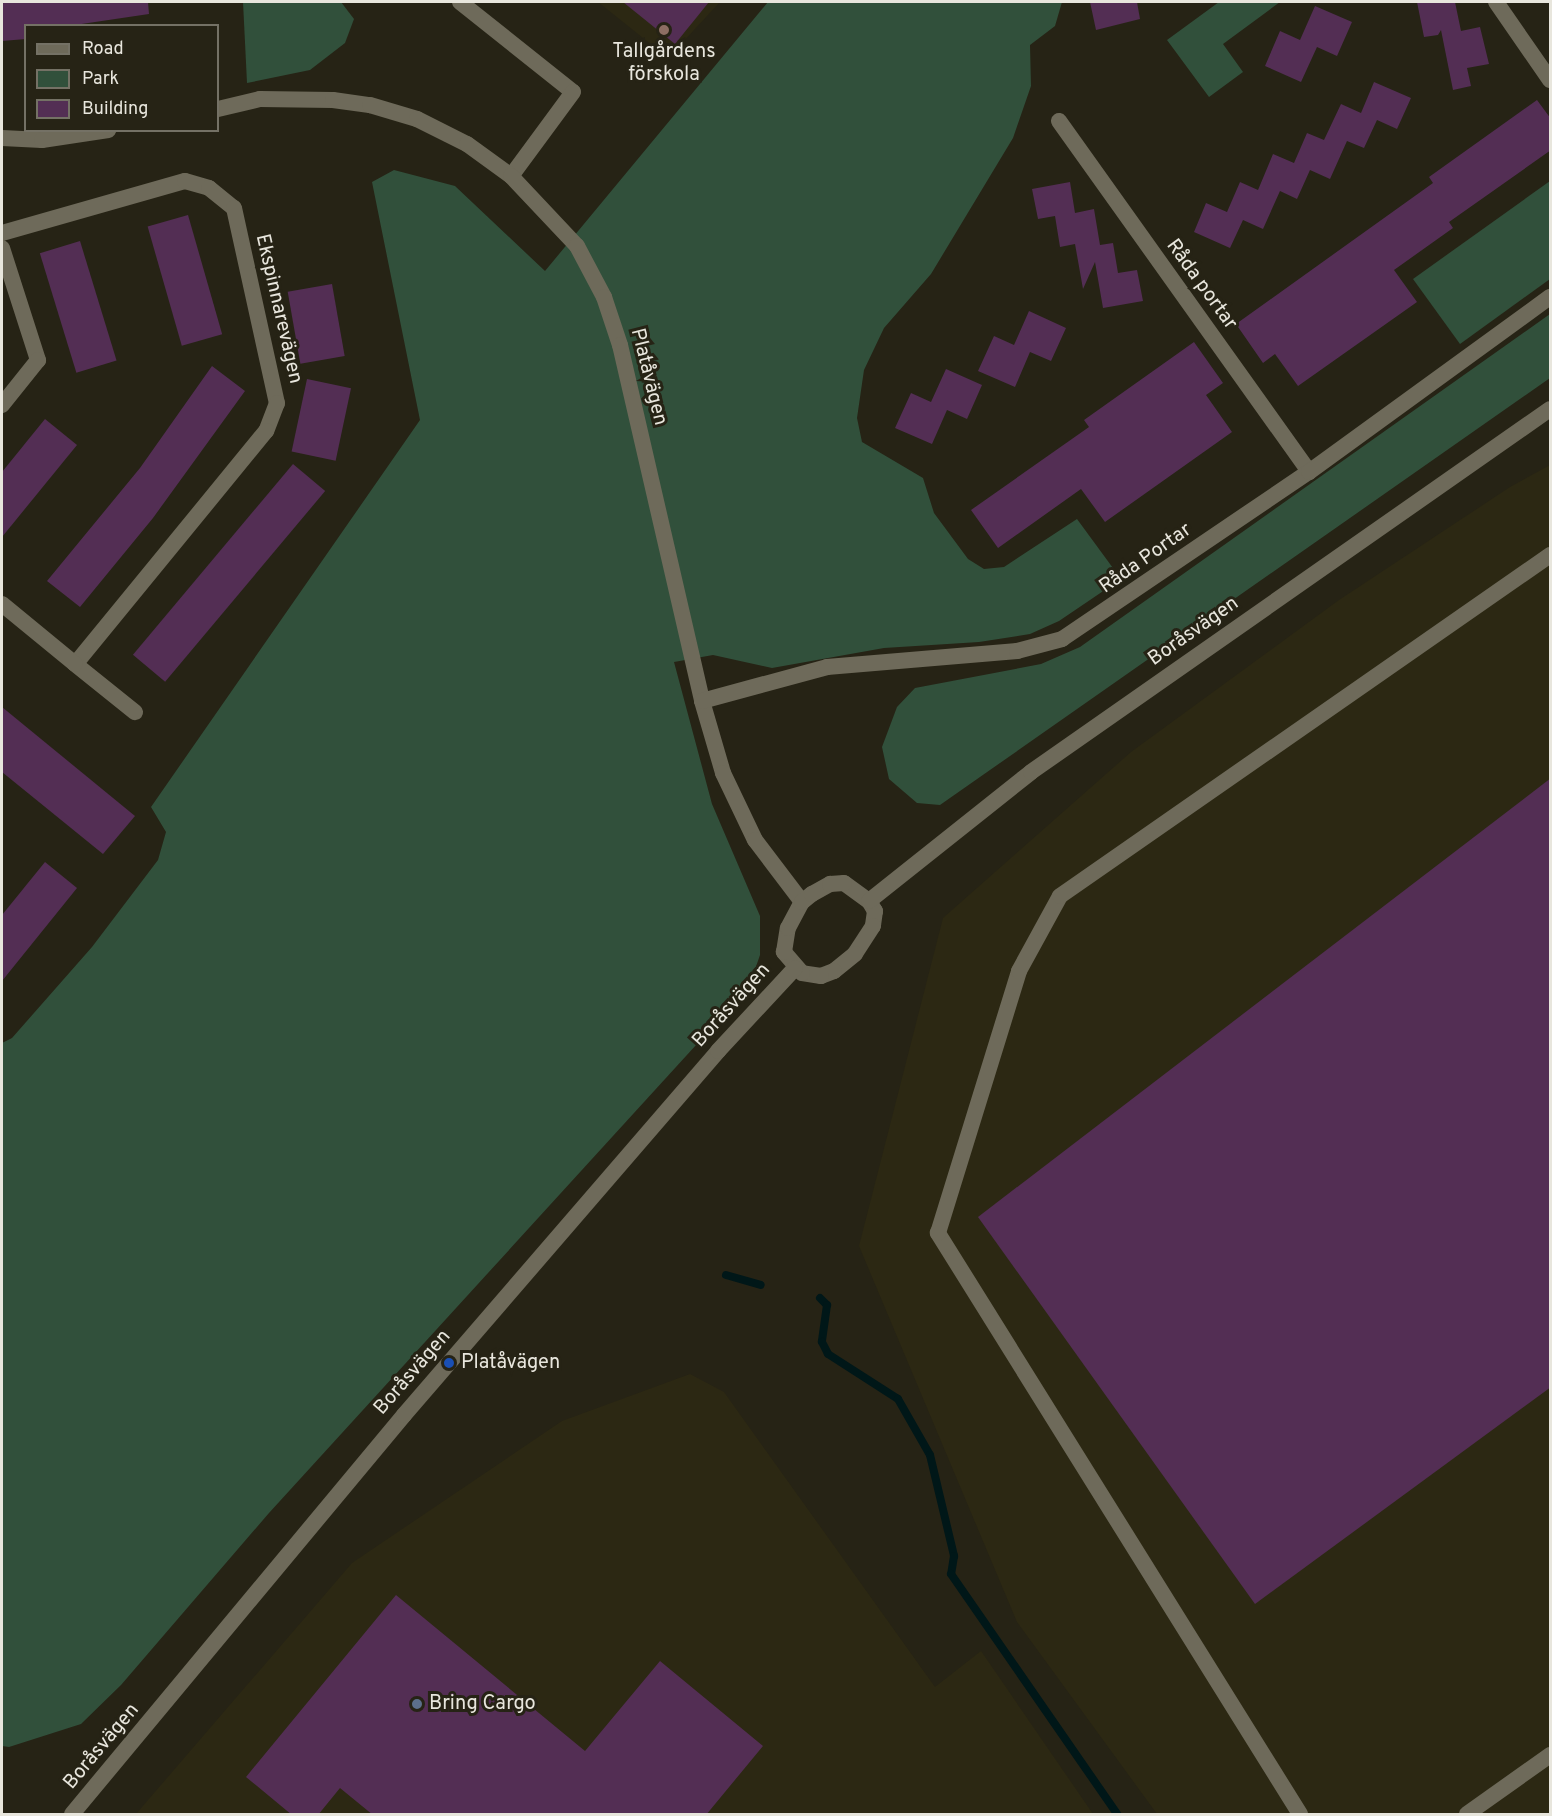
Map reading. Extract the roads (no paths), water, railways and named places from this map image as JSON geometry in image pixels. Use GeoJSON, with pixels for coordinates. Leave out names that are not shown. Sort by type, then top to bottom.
{"type":"FeatureCollection","features":[{"type":"Feature","properties":{"kind":"street"},"geometry":{"type":"LineString","coordinates":[[460,2],[573,92],[511,176]]}},
{"type":"Feature","properties":{"kind":"street"},"geometry":{"type":"LineString","coordinates":[[1496,2],[1551,80]]}},
{"type":"Feature","properties":{"kind":"street","name":"Platåvägen"},"geometry":{"type":"LineString","coordinates":[[219,109],[260,99],[295,98],[370,105],[417,119],[467,144],[511,176],[577,246],[604,297],[620,345],[702,701],[723,773],[755,840],[802,902]]}},
{"type":"Feature","properties":{"kind":"street","name":"Råda portar"},"geometry":{"type":"LineString","coordinates":[[1059,121],[1309,472]]}},
{"type":"Feature","properties":{"kind":"street"},"geometry":{"type":"LineString","coordinates":[[2,138],[42,140],[95,132]]}},
{"type":"Feature","properties":{"kind":"street","name":"Ekspinnarevägen"},"geometry":{"type":"LineString","coordinates":[[2,233],[185,181],[209,188],[234,208],[278,403],[266,430],[75,664]]}},
{"type":"Feature","properties":{"kind":"street"},"geometry":{"type":"LineString","coordinates":[[2,248],[38,360],[2,405]]}},
{"type":"Feature","properties":{"kind":"street","name":"Råda Portar"},"geometry":{"type":"LineString","coordinates":[[702,701],[827,667],[1017,651],[1062,639],[1309,472],[1551,297]]}},
{"type":"Feature","properties":{"kind":"street","name":"Boråsvägen"},"geometry":{"type":"LineString","coordinates":[[869,901],[1031,772],[1551,409]]}},
{"type":"Feature","properties":{"kind":"street"},"geometry":{"type":"LineString","coordinates":[[1300,1815],[938,1233],[1019,970],[1060,896],[1551,555]]}},
{"type":"Feature","properties":{"kind":"street"},"geometry":{"type":"LineString","coordinates":[[2,604],[135,712]]}},
{"type":"Feature","properties":{"kind":"street"},"geometry":{"type":"LineString","coordinates":[[844,883],[869,901],[875,911],[873,926],[855,954],[834,971],[821,976],[809,975],[795,968],[784,952],[784,940],[802,902],[830,884],[844,883]]}},
{"type":"Feature","properties":{"kind":"street","name":"Boråsvägen"},"geometry":{"type":"LineString","coordinates":[[72,1815],[404,1415],[704,1068],[795,968]]}},
{"type":"Feature","properties":{"kind":"street"},"geometry":{"type":"LineString","coordinates":[[1467,1815],[1551,1755]]}},
{"type":"Feature","properties":{"kind":"waterway"},"geometry":{"type":"LineString","coordinates":[[726,1275],[761,1285]]}},
{"type":"Feature","properties":{"kind":"waterway"},"geometry":{"type":"LineString","coordinates":[[820,1298],[827,1305],[822,1342],[828,1354],[898,1399],[930,1455],[954,1556],[951,1574],[1117,1814]]}},
{"type":"Feature","properties":{"kind":"place","name":"Tallgårdens förskola"},"geometry":{"type":"Point","coordinates":[664,30]}},
{"type":"Feature","properties":{"kind":"place","name":"Platåvägen"},"geometry":{"type":"Point","coordinates":[449,1363]}},
{"type":"Feature","properties":{"kind":"place","name":"Bring Cargo"},"geometry":{"type":"Point","coordinates":[417,1704]}}]}
